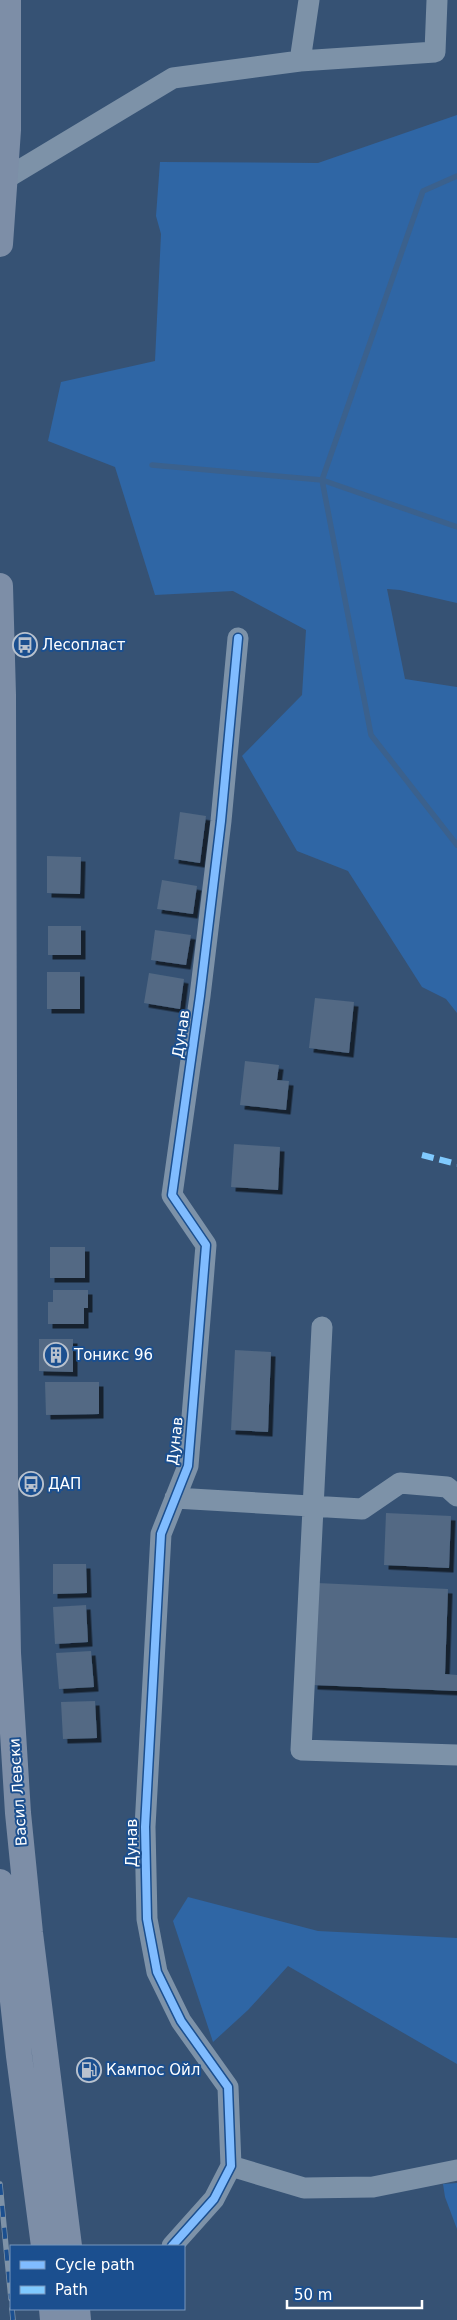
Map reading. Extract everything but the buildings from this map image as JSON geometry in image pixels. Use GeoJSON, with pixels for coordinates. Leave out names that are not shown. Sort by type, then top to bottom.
{"type":"FeatureCollection","features":[{"type":"Feature","properties":{"kind":"main road"},"geometry":{"type":"LineString","coordinates":[[0,244],[2,177],[8,130],[8,0]]}},
{"type":"Feature","properties":{"kind":"main road","name":"Васил Левски"},"geometry":{"type":"LineString","coordinates":[[0,586],[5,1482],[8,1653],[18,1813],[30,1933],[69,2245]]}},
{"type":"Feature","properties":{"kind":"main road"},"geometry":{"type":"LineString","coordinates":[[0,1882],[19,2056],[44,2245]]}},
{"type":"Feature","properties":{"kind":"street"},"geometry":{"type":"LineString","coordinates":[[300,61],[309,0]]}},
{"type":"Feature","properties":{"kind":"street"},"geometry":{"type":"LineString","coordinates":[[2,177],[174,78],[300,61],[435,52],[437,0]]}},
{"type":"Feature","properties":{"kind":"street","name":"Дунав"},"geometry":{"type":"LineString","coordinates":[[232,2166],[228,2087],[181,2021],[157,1972],[146,1920],[145,1827],[161,1534],[188,1466],[206,1245],[172,1196],[200,996],[221,821],[238,638]]}},
{"type":"Feature","properties":{"kind":"street"},"geometry":{"type":"LineString","coordinates":[[322,1328],[301,1750],[457,1755]]}},
{"type":"Feature","properties":{"kind":"street"},"geometry":{"type":"LineString","coordinates":[[175,1498],[362,1509],[400,1482],[447,1487],[457,1496]]}},
{"type":"Feature","properties":{"kind":"street"},"geometry":{"type":"LineString","coordinates":[[173,2245],[214,2199],[232,2166],[304,2188],[373,2187],[457,2170]]}},
{"type":"Feature","properties":{"kind":"shaded area"},"geometry":{"type":"Polygon","coordinates":[[[457,115],[457,603],[400,590],[387,589],[405,679],[457,687],[457,1013],[446,999],[422,987],[348,871],[297,851],[242,756],[302,695],[306,630],[233,591],[155,595],[115,467],[48,441],[61,382],[155,361],[161,234],[156,216],[160,162],[318,163],[457,115]]]}},
{"type":"Feature","properties":{"kind":"shaded area"},"geometry":{"type":"Polygon","coordinates":[[[188,1897],[318,1931],[457,1938],[457,2064],[288,1966],[248,2010],[213,2042],[173,1921],[188,1897]]]}},
{"type":"Feature","properties":{"kind":"shaded area"},"geometry":{"type":"Polygon","coordinates":[[[457,2183],[457,2229],[445,2197],[443,2184],[457,2183]]]}},
{"type":"Feature","properties":{"kind":"waterway"},"geometry":{"type":"LineString","coordinates":[[152,465],[322,480],[423,191],[457,176]]}},
{"type":"Feature","properties":{"kind":"waterway"},"geometry":{"type":"LineString","coordinates":[[457,527],[322,480],[371,735],[457,845]]}},
{"type":"Feature","properties":{"kind":"railway"},"geometry":{"type":"LineString","coordinates":[[0,2184],[10,2289]]}},
{"type":"Feature","properties":{"kind":"railway"},"geometry":{"type":"LineString","coordinates":[[12,2310],[13,2320]]}},
{"type":"Feature","properties":{"kind":"marked path"},"geometry":{"type":"LineString","coordinates":[[422,1155],[457,1164]]}},
{"type":"Feature","properties":{"kind":"cycle path"},"geometry":{"type":"LineString","coordinates":[[173,2245],[214,2199],[231,2166],[228,2087],[181,2021],[157,1972],[147,1919],[145,1827],[161,1534],[188,1466],[206,1245],[172,1195],[200,996],[221,821],[238,638]]}},
{"type":"Feature","properties":{"kind":"place","name":"Лесопласт"},"geometry":{"type":"Point","coordinates":[25,645]}},
{"type":"Feature","properties":{"kind":"place","name":"Тоникс 96"},"geometry":{"type":"Point","coordinates":[56,1355]}},
{"type":"Feature","properties":{"kind":"place","name":"ДАП"},"geometry":{"type":"Point","coordinates":[31,1484]}},
{"type":"Feature","properties":{"kind":"place","name":"Кампос Ойл"},"geometry":{"type":"Point","coordinates":[89,2070]}}]}
